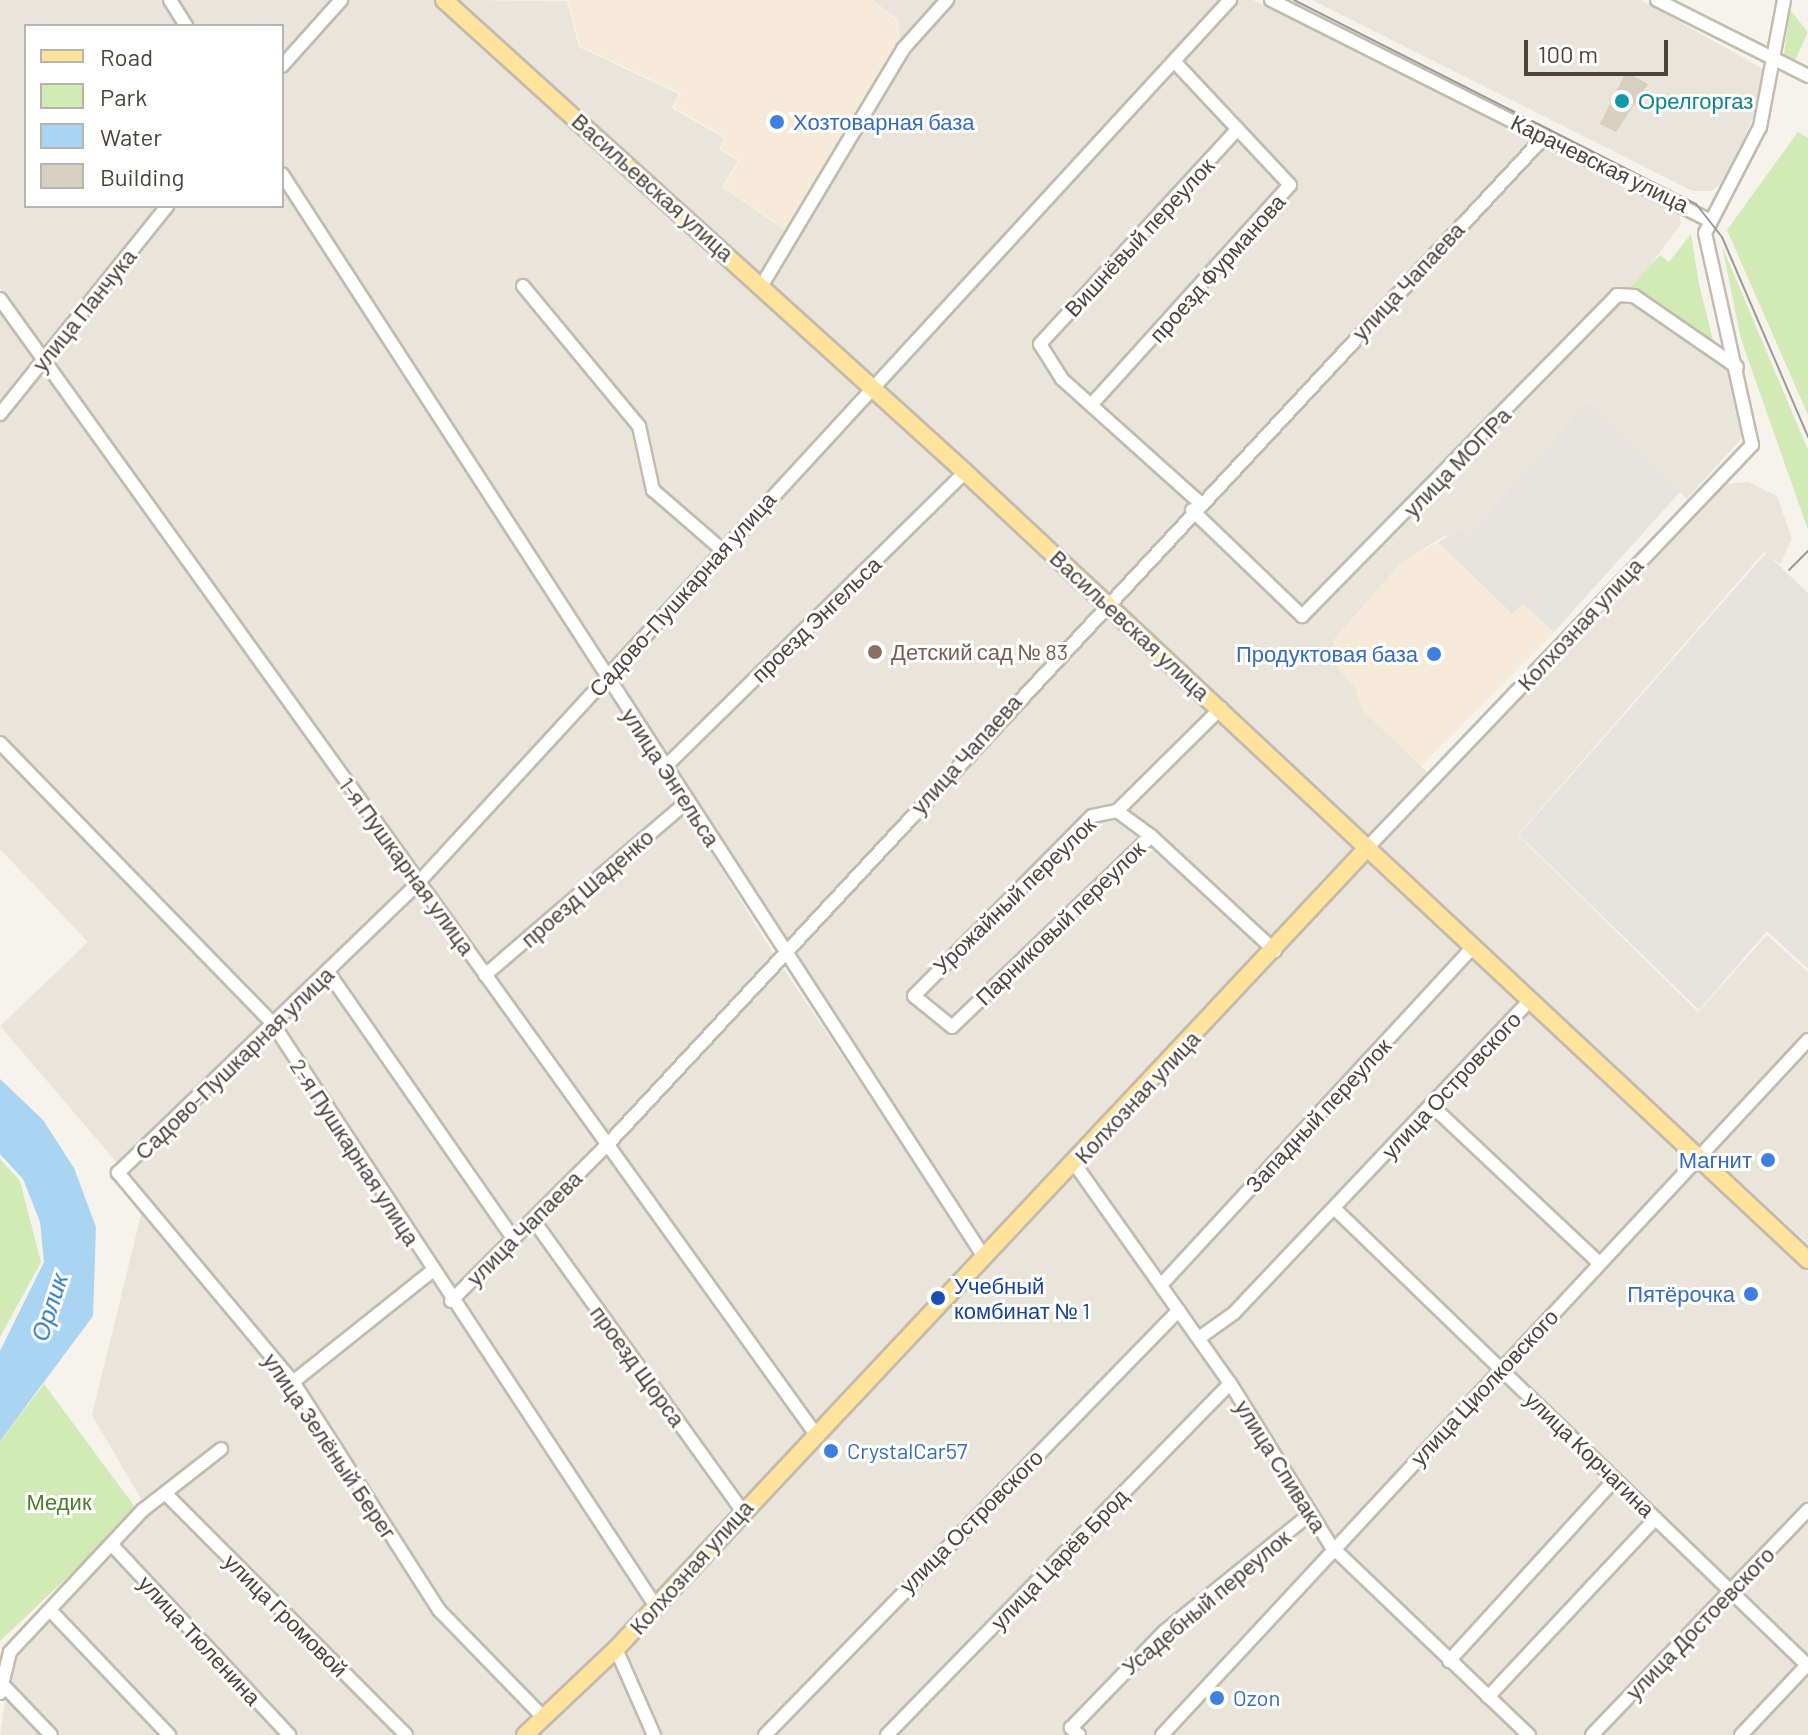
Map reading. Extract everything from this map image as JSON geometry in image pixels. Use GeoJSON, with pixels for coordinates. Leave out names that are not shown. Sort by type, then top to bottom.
{"type":"FeatureCollection","features":[{"type":"Feature","properties":{"kind":"main road","name":"Васильевская улица"},"geometry":{"type":"LineString","coordinates":[[444,0],[762,285],[1221,708],[1808,1260]]}},
{"type":"Feature","properties":{"kind":"main road","name":"Колхозная улица"},"geometry":{"type":"LineString","coordinates":[[525,1735],[616,1649],[742,1510],[1275,951],[1368,847]]}},
{"type":"Feature","properties":{"kind":"street"},"geometry":{"type":"LineString","coordinates":[[170,0],[185,24]]}},
{"type":"Feature","properties":{"kind":"street"},"geometry":{"type":"LineString","coordinates":[[284,64],[341,0]]}},
{"type":"Feature","properties":{"kind":"street"},"geometry":{"type":"LineString","coordinates":[[762,285],[903,49],[947,0]]}},
{"type":"Feature","properties":{"kind":"street","name":"Садово-Пушкарная улица"},"geometry":{"type":"LineString","coordinates":[[118,1173],[418,883],[607,679],[720,548],[1230,0]]}},
{"type":"Feature","properties":{"kind":"street","name":"Карачевская улица"},"geometry":{"type":"LineString","coordinates":[[1271,0],[1708,220],[1705,252],[1752,429],[1746,456]]}},
{"type":"Feature","properties":{"kind":"street"},"geometry":{"type":"LineString","coordinates":[[1657,0],[1776,65],[1808,76]]}},
{"type":"Feature","properties":{"kind":"street"},"geometry":{"type":"LineString","coordinates":[[1708,220],[1748,156],[1776,65],[1784,0]]}},
{"type":"Feature","properties":{"kind":"street","name":"проезд Фурманова"},"geometry":{"type":"LineString","coordinates":[[1092,404],[1288,190],[1285,174],[1175,62]]}},
{"type":"Feature","properties":{"kind":"street","name":"Вишнёвый переулок"},"geometry":{"type":"LineString","coordinates":[[1092,404],[1043,357],[1040,344],[1238,129]]}},
{"type":"Feature","properties":{"kind":"street","name":"улица Чапаева"},"geometry":{"type":"LineString","coordinates":[[451,1301],[609,1143],[1104,602],[1545,136]]}},
{"type":"Feature","properties":{"kind":"street","name":"улица Энгельса"},"geometry":{"type":"LineString","coordinates":[[284,177],[666,766],[781,955],[984,1257]]}},
{"type":"Feature","properties":{"kind":"street","name":"улица Панчука"},"geometry":{"type":"LineString","coordinates":[[0,414],[165,208]]}},
{"type":"Feature","properties":{"kind":"street"},"geometry":{"type":"LineString","coordinates":[[523,286],[639,426],[653,490],[720,548]]}},
{"type":"Feature","properties":{"kind":"street","name":"улица МОПРа"},"geometry":{"type":"LineString","coordinates":[[1195,506],[1302,616],[1617,295],[1634,296],[1737,367]]}},
{"type":"Feature","properties":{"kind":"street","name":"1-я Пушкарная улица"},"geometry":{"type":"LineString","coordinates":[[0,299],[815,1433]]}},
{"type":"Feature","properties":{"kind":"street"},"geometry":{"type":"LineString","coordinates":[[1092,404],[1195,506]]}},
{"type":"Feature","properties":{"kind":"street","name":"Колхозная улица"},"geometry":{"type":"LineString","coordinates":[[1368,847],[1746,456]]}},
{"type":"Feature","properties":{"kind":"street","name":"проезд Энгельса"},"geometry":{"type":"LineString","coordinates":[[666,766],[965,472]]}},
{"type":"Feature","properties":{"kind":"street","name":"Урожайный переулок"},"geometry":{"type":"LineString","coordinates":[[952,1027],[916,1001],[915,990],[1092,816],[1117,811],[1221,708]]}},
{"type":"Feature","properties":{"kind":"street","name":"2-я Пушкарная улица"},"geometry":{"type":"LineString","coordinates":[[0,743],[273,1024],[431,1272],[655,1605]]}},
{"type":"Feature","properties":{"kind":"street","name":"проезд Шаденко"},"geometry":{"type":"LineString","coordinates":[[485,975],[688,801]]}},
{"type":"Feature","properties":{"kind":"street","name":"Урожайный переулок"},"geometry":{"type":"LineString","coordinates":[[1117,811],[1151,836]]}},
{"type":"Feature","properties":{"kind":"street","name":"Парниковый переулок"},"geometry":{"type":"LineString","coordinates":[[952,1027],[1151,836],[1275,951]]}},
{"type":"Feature","properties":{"kind":"street","name":"Западный переулок"},"geometry":{"type":"LineString","coordinates":[[1162,1284],[1474,946]]}},
{"type":"Feature","properties":{"kind":"street"},"geometry":{"type":"LineString","coordinates":[[328,972],[514,1240]]}},
{"type":"Feature","properties":{"kind":"street","name":"улица Островского"},"geometry":{"type":"LineString","coordinates":[[1199,1338],[1234,1313],[1531,999]]}},
{"type":"Feature","properties":{"kind":"street","name":"улица Циолковского"},"geometry":{"type":"LineString","coordinates":[[1162,1735],[1331,1546],[1502,1369],[1808,1040]]}},
{"type":"Feature","properties":{"kind":"street"},"geometry":{"type":"LineString","coordinates":[[1432,1106],[1599,1263]]}},
{"type":"Feature","properties":{"kind":"street","name":"улица Спивака"},"geometry":{"type":"LineString","coordinates":[[1074,1163],[1230,1383],[1331,1546],[1529,1735]]}},
{"type":"Feature","properties":{"kind":"street","name":"улица Зелёный Берег"},"geometry":{"type":"LineString","coordinates":[[118,1173],[293,1382],[439,1610],[543,1717]]}},
{"type":"Feature","properties":{"kind":"street","name":"улица Корчагина"},"geometry":{"type":"LineString","coordinates":[[1335,1209],[1807,1666]]}},
{"type":"Feature","properties":{"kind":"street","name":"проезд Щорса"},"geometry":{"type":"LineString","coordinates":[[534,1221],[742,1510]]}},
{"type":"Feature","properties":{"kind":"street","name":"улица Чапаева"},"geometry":{"type":"LineString","coordinates":[[293,1382],[431,1272]]}},
{"type":"Feature","properties":{"kind":"street","name":"улица Островского"},"geometry":{"type":"LineString","coordinates":[[765,1735],[1179,1310]]}},
{"type":"Feature","properties":{"kind":"street","name":"улица Царёв Брод"},"geometry":{"type":"LineString","coordinates":[[887,1735],[1230,1383]]}},
{"type":"Feature","properties":{"kind":"street"},"geometry":{"type":"LineString","coordinates":[[51,1735],[2,1690],[10,1652],[112,1545],[166,1494],[221,1449]]}},
{"type":"Feature","properties":{"kind":"street"},"geometry":{"type":"LineString","coordinates":[[1449,1661],[1615,1479]]}},
{"type":"Feature","properties":{"kind":"street","name":"улица Громовой"},"geometry":{"type":"LineString","coordinates":[[166,1494],[406,1735]]}},
{"type":"Feature","properties":{"kind":"street","name":"Усадебный переулок"},"geometry":{"type":"LineString","coordinates":[[1075,1731],[1164,1632],[1310,1514]]}},
{"type":"Feature","properties":{"kind":"street"},"geometry":{"type":"LineString","coordinates":[[1488,1697],[1656,1518]]}},
{"type":"Feature","properties":{"kind":"street","name":"улица Достоевского"},"geometry":{"type":"LineString","coordinates":[[1592,1735],[1805,1519]]}},
{"type":"Feature","properties":{"kind":"street","name":"улица Тюленина"},"geometry":{"type":"LineString","coordinates":[[112,1545],[289,1735]]}},
{"type":"Feature","properties":{"kind":"street"},"geometry":{"type":"LineString","coordinates":[[50,1610],[169,1735]]}},
{"type":"Feature","properties":{"kind":"street"},"geometry":{"type":"LineString","coordinates":[[616,1649],[654,1735]]}},
{"type":"Feature","properties":{"kind":"street"},"geometry":{"type":"LineString","coordinates":[[1741,1735],[1807,1666]]}},
{"type":"Feature","properties":{"kind":"shaded area"},"geometry":{"type":"Polygon","coordinates":[[[0,0],[332,0],[284,55],[284,24],[24,24],[24,208],[158,208],[44,352],[0,288],[0,0]]]}},
{"type":"Feature","properties":{"kind":"shaded area"},"geometry":{"type":"Polygon","coordinates":[[[350,0],[434,0],[863,385],[418,876],[50,361],[174,208],[284,208],[284,76],[350,0]]]}},
{"type":"Feature","properties":{"kind":"shaded area"},"geometry":{"type":"Polygon","coordinates":[[[457,0],[567,1],[579,47],[679,94],[672,108],[724,138],[719,149],[738,161],[722,187],[789,233],[900,46],[898,20],[872,0],[943,0],[901,47],[762,282],[457,0]]]}},
{"type":"Feature","properties":{"kind":"shaded area","name":"Хозтоварная база"},"geometry":{"type":"Polygon","coordinates":[[[568,0],[871,0],[897,21],[900,45],[789,232],[723,187],[740,161],[720,148],[725,137],[674,107],[681,93],[580,46],[568,0]]]}},
{"type":"Feature","properties":{"kind":"shaded area"},"geometry":{"type":"Polygon","coordinates":[[[952,0],[1219,0],[871,380],[766,283],[907,49],[952,0]]]}},
{"type":"Feature","properties":{"kind":"shaded area"},"geometry":{"type":"Polygon","coordinates":[[[1239,0],[1253,0],[1677,207],[1681,224],[1627,296],[1729,369],[1747,432],[1687,499],[1587,403],[1467,538],[1444,536],[1401,563],[1333,641],[1337,667],[1356,688],[1362,709],[1432,777],[1368,844],[879,385],[1239,0]]]}},
{"type":"Feature","properties":{"kind":"shaded area"},"geometry":{"type":"Polygon","coordinates":[[[1312,0],[1641,0],[1763,69],[1766,87],[1727,178],[1712,191],[1693,191],[1312,0]]]}},
{"type":"Feature","properties":{"kind":"shaded area"},"geometry":{"type":"Polygon","coordinates":[[[0,306],[411,882],[274,1016],[0,738],[0,306]]]}},
{"type":"Feature","properties":{"kind":"shaded area"},"geometry":{"type":"Polygon","coordinates":[[[871,391],[1361,848],[984,1248],[612,679],[871,391]]]}},
{"type":"Feature","properties":{"kind":"shaded area"},"geometry":{"type":"Polygon","coordinates":[[[1587,402],[1680,492],[1554,632],[1523,604],[1512,614],[1438,542],[1459,530],[1467,537],[1587,402]]]}},
{"type":"Feature","properties":{"kind":"shaded area"},"geometry":{"type":"Polygon","coordinates":[[[1748,482],[1777,496],[1792,539],[1780,564],[1764,552],[1518,835],[1698,1012],[1767,935],[1808,972],[1808,1032],[1697,1152],[1372,847],[1725,484],[1748,482]]]}},
{"type":"Feature","properties":{"kind":"shaded area","name":"Продуктовая база"},"geometry":{"type":"Polygon","coordinates":[[[1438,542],[1511,614],[1522,603],[1554,632],[1421,766],[1362,709],[1356,688],[1337,667],[1333,641],[1401,563],[1438,542]]]}},
{"type":"Feature","properties":{"kind":"shaded area"},"geometry":{"type":"Polygon","coordinates":[[[1766,553],[1808,593],[1808,969],[1767,931],[1699,1010],[1519,835],[1766,553]]]}},
{"type":"Feature","properties":{"kind":"shaded area"},"geometry":{"type":"Polygon","coordinates":[[[607,683],[775,956],[976,1255],[612,1644],[543,1708],[443,1605],[293,1376],[125,1175],[607,683]]]}},
{"type":"Feature","properties":{"kind":"shaded area"},"geometry":{"type":"Polygon","coordinates":[[[0,746],[269,1024],[140,1153],[118,1164],[0,1026],[88,942],[0,849],[0,746]]]}},
{"type":"Feature","properties":{"kind":"shaded area"},"geometry":{"type":"Polygon","coordinates":[[[1369,853],[1808,1271],[1808,1735],[1534,1735],[1335,1547],[1078,1164],[1369,853]]]}},
{"type":"Feature","properties":{"kind":"shaded area"},"geometry":{"type":"Polygon","coordinates":[[[1808,1052],[1808,1244],[1711,1155],[1808,1052]]]}},
{"type":"Feature","properties":{"kind":"shaded area"},"geometry":{"type":"Polygon","coordinates":[[[1074,1167],[1198,1339],[1327,1544],[1527,1735],[657,1735],[619,1650],[1074,1167]]]}},
{"type":"Feature","properties":{"kind":"shaded area"},"geometry":{"type":"Polygon","coordinates":[[[142,1211],[292,1386],[436,1613],[534,1717],[515,1735],[0,1735],[12,1657],[148,1511],[92,1415],[142,1211]]]}},
{"type":"Feature","properties":{"kind":"shaded area"},"geometry":{"type":"Polygon","coordinates":[[[616,1654],[651,1735],[531,1735],[616,1654]]]}},
{"type":"Feature","properties":{"kind":"green space"},"geometry":{"type":"Polygon","coordinates":[[[1790,10],[1808,32],[1793,65],[1783,62],[1790,10]]]}},
{"type":"Feature","properties":{"kind":"green space"},"geometry":{"type":"Polygon","coordinates":[[[1798,132],[1808,138],[1808,415],[1727,230],[1798,132]]]}},
{"type":"Feature","properties":{"kind":"green space"},"geometry":{"type":"Polygon","coordinates":[[[1691,234],[1699,284],[1714,344],[1628,290],[1660,255],[1669,262],[1691,234]]]}},
{"type":"Feature","properties":{"kind":"green space"},"geometry":{"type":"Polygon","coordinates":[[[1722,246],[1808,450],[1808,530],[1741,339],[1722,246]]]}},
{"type":"Feature","properties":{"kind":"green space"},"geometry":{"type":"Polygon","coordinates":[[[0,1159],[20,1181],[41,1262],[0,1337],[0,1159]]]}},
{"type":"Feature","properties":{"kind":"green space","name":"Медик"},"geometry":{"type":"Polygon","coordinates":[[[44,1384],[138,1511],[0,1641],[0,1441],[44,1384]]]}},
{"type":"Feature","properties":{"kind":"water","name":"Орлик"},"geometry":{"type":"Polygon","coordinates":[[[0,1079],[43,1120],[74,1168],[96,1227],[93,1316],[0,1441],[0,1351],[44,1262],[40,1222],[23,1179],[0,1154],[0,1079]]]}},
{"type":"Feature","properties":{"kind":"building","name":"Орелгоргаз"},"geometry":{"type":"Polygon","coordinates":[[[1626,72],[1648,84],[1616,132],[1600,124],[1626,72]]]}},
{"type":"Feature","properties":{"kind":"tram line"},"geometry":{"type":"LineString","coordinates":[[1294,0],[1696,204],[1722,237],[1808,437]]}},
{"type":"Feature","properties":{"kind":"tram line"},"geometry":{"type":"LineString","coordinates":[[1789,570],[1808,551]]}},
{"type":"Feature","properties":{"kind":"place","name":"Орелгоргаз"},"geometry":{"type":"Point","coordinates":[1622,101]}},
{"type":"Feature","properties":{"kind":"place","name":"Хозтоварная база"},"geometry":{"type":"Point","coordinates":[777,122]}},
{"type":"Feature","properties":{"kind":"place","name":"Детский сад № 83"},"geometry":{"type":"Point","coordinates":[875,652]}},
{"type":"Feature","properties":{"kind":"place","name":"Продуктовая база"},"geometry":{"type":"Point","coordinates":[1434,654]}},
{"type":"Feature","properties":{"kind":"place","name":"Магнит"},"geometry":{"type":"Point","coordinates":[1768,1160]}},
{"type":"Feature","properties":{"kind":"place","name":"Пятёрочка"},"geometry":{"type":"Point","coordinates":[1751,1294]}},
{"type":"Feature","properties":{"kind":"place","name":"Учебный комбинат № 1"},"geometry":{"type":"Point","coordinates":[938,1298]}},
{"type":"Feature","properties":{"kind":"place","name":"CrystalCar57"},"geometry":{"type":"Point","coordinates":[831,1451]}},
{"type":"Feature","properties":{"kind":"place","name":"Ozon"},"geometry":{"type":"Point","coordinates":[1217,1698]}}]}
